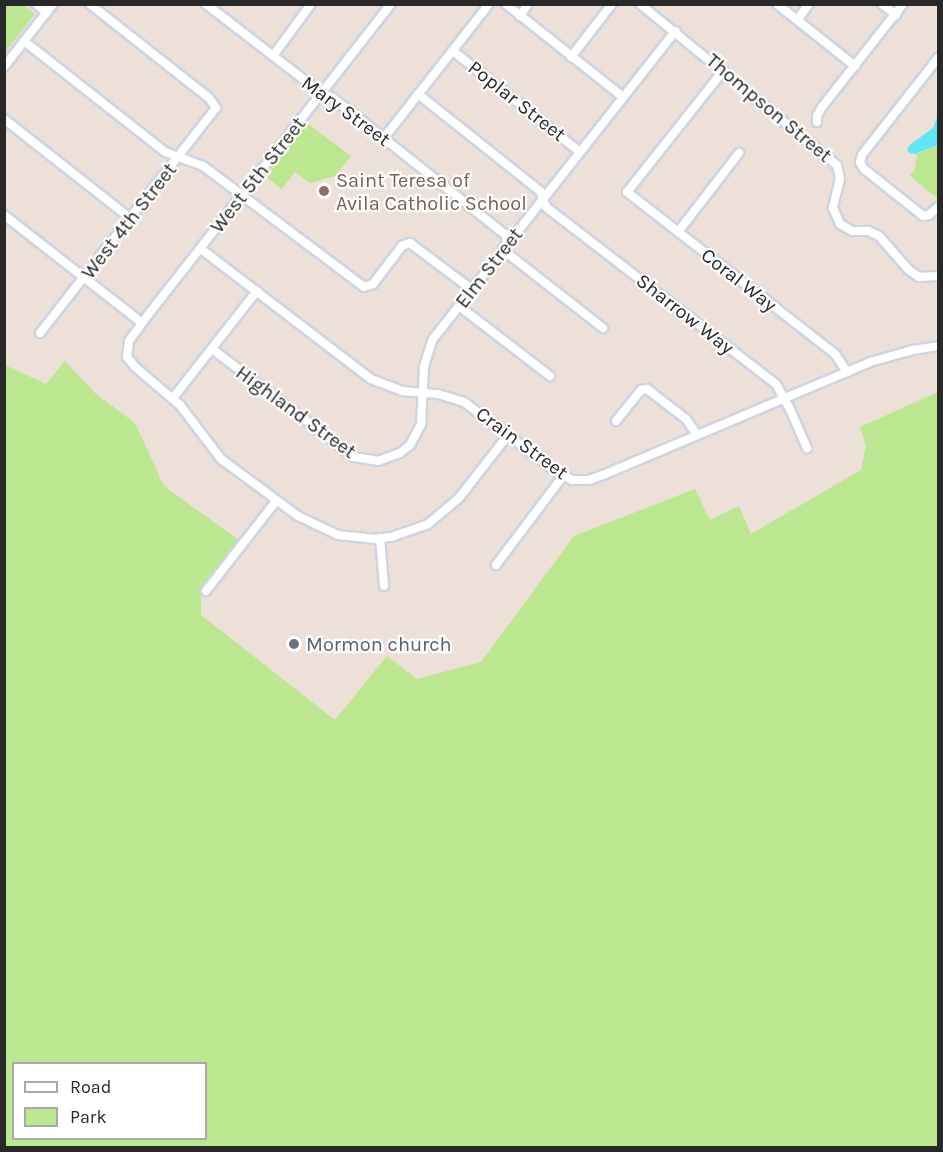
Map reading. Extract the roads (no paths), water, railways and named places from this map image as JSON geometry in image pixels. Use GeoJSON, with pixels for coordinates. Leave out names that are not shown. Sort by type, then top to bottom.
{"type":"FeatureCollection","features":[{"type":"Feature","properties":{"kind":"street"},"geometry":{"type":"LineString","coordinates":[[36,4],[47,13]]}},
{"type":"Feature","properties":{"kind":"street"},"geometry":{"type":"LineString","coordinates":[[4,67],[53,4]]}},
{"type":"Feature","properties":{"kind":"street","name":"West 4th Street"},"geometry":{"type":"LineString","coordinates":[[40,333],[216,108],[209,98],[90,4]]}},
{"type":"Feature","properties":{"kind":"street","name":"Mary Street"},"geometry":{"type":"LineString","coordinates":[[206,4],[321,93],[333,98],[506,235],[507,253],[603,328]]}},
{"type":"Feature","properties":{"kind":"street"},"geometry":{"type":"LineString","coordinates":[[273,56],[311,4]]}},
{"type":"Feature","properties":{"kind":"street","name":"West 5th Street"},"geometry":{"type":"LineString","coordinates":[[173,398],[130,363],[127,346],[142,323],[391,4]]}},
{"type":"Feature","properties":{"kind":"street"},"geometry":{"type":"LineString","coordinates":[[384,138],[489,4]]}},
{"type":"Feature","properties":{"kind":"street"},"geometry":{"type":"LineString","coordinates":[[506,4],[623,97]]}},
{"type":"Feature","properties":{"kind":"street"},"geometry":{"type":"LineString","coordinates":[[520,15],[528,4]]}},
{"type":"Feature","properties":{"kind":"street"},"geometry":{"type":"LineString","coordinates":[[571,57],[612,4]]}},
{"type":"Feature","properties":{"kind":"street","name":"Thompson Street"},"geometry":{"type":"LineString","coordinates":[[640,4],[837,165],[840,179],[833,208],[840,224],[852,231],[868,231],[879,236],[909,270],[920,277],[939,276]]}},
{"type":"Feature","properties":{"kind":"street"},"geometry":{"type":"LineString","coordinates":[[777,4],[855,66]]}},
{"type":"Feature","properties":{"kind":"street"},"geometry":{"type":"LineString","coordinates":[[797,20],[809,4]]}},
{"type":"Feature","properties":{"kind":"street"},"geometry":{"type":"LineString","coordinates":[[882,4],[896,15]]}},
{"type":"Feature","properties":{"kind":"street"},"geometry":{"type":"LineString","coordinates":[[817,122],[817,116],[903,4]]}},
{"type":"Feature","properties":{"kind":"street","name":"Elm Street"},"geometry":{"type":"LineString","coordinates":[[414,439],[421,424],[424,366],[429,346],[471,289],[675,31]]}},
{"type":"Feature","properties":{"kind":"street"},"geometry":{"type":"LineString","coordinates":[[24,41],[165,152],[203,166],[364,287],[373,284],[402,246],[410,243],[471,289]]}},
{"type":"Feature","properties":{"kind":"street","name":"Poplar Street"},"geometry":{"type":"LineString","coordinates":[[453,51],[580,152]]}},
{"type":"Feature","properties":{"kind":"street"},"geometry":{"type":"LineString","coordinates":[[939,58],[862,155],[860,162],[864,169],[923,216],[929,215],[939,207]]}},
{"type":"Feature","properties":{"kind":"street","name":"Coral Way"},"geometry":{"type":"LineString","coordinates":[[723,71],[627,192],[835,354],[847,372]]}},
{"type":"Feature","properties":{"kind":"street","name":"Sharrow Way"},"geometry":{"type":"LineString","coordinates":[[418,94],[540,191],[546,207],[776,384],[807,448]]}},
{"type":"Feature","properties":{"kind":"street"},"geometry":{"type":"LineString","coordinates":[[4,119],[131,219]]}},
{"type":"Feature","properties":{"kind":"street"},"geometry":{"type":"LineString","coordinates":[[678,232],[740,153]]}},
{"type":"Feature","properties":{"kind":"street"},"geometry":{"type":"LineString","coordinates":[[4,214],[142,323]]}},
{"type":"Feature","properties":{"kind":"street","name":"Crain Street"},"geometry":{"type":"LineString","coordinates":[[201,249],[371,379],[402,391],[438,394],[464,402],[562,476],[572,480],[590,480],[895,354],[939,346]]}},
{"type":"Feature","properties":{"kind":"street"},"geometry":{"type":"LineString","coordinates":[[257,291],[173,398],[221,459],[276,501],[322,529],[358,538],[380,538],[410,532],[428,524],[459,498],[508,435]]}},
{"type":"Feature","properties":{"kind":"street"},"geometry":{"type":"LineString","coordinates":[[459,306],[550,376]]}},
{"type":"Feature","properties":{"kind":"street","name":"Highland Street"},"geometry":{"type":"LineString","coordinates":[[212,349],[354,457],[367,461],[388,459],[400,453],[414,439]]}},
{"type":"Feature","properties":{"kind":"street"},"geometry":{"type":"LineString","coordinates":[[616,422],[640,390],[647,388],[686,418],[697,435]]}},
{"type":"Feature","properties":{"kind":"street"},"geometry":{"type":"LineString","coordinates":[[496,565],[562,476]]}},
{"type":"Feature","properties":{"kind":"street"},"geometry":{"type":"LineString","coordinates":[[206,591],[276,501]]}},
{"type":"Feature","properties":{"kind":"street"},"geometry":{"type":"LineString","coordinates":[[380,538],[384,586]]}},
{"type":"Feature","properties":{"kind":"water"},"geometry":{"type":"Polygon","coordinates":[[[938,115],[938,145],[915,154],[909,153],[907,149],[933,128],[938,115]]]}},
{"type":"Feature","properties":{"kind":"place","name":"Saint Teresa of Avila Catholic School"},"geometry":{"type":"Point","coordinates":[324,191]}},
{"type":"Feature","properties":{"kind":"place","name":"Mormon church"},"geometry":{"type":"Point","coordinates":[294,644]}}]}
